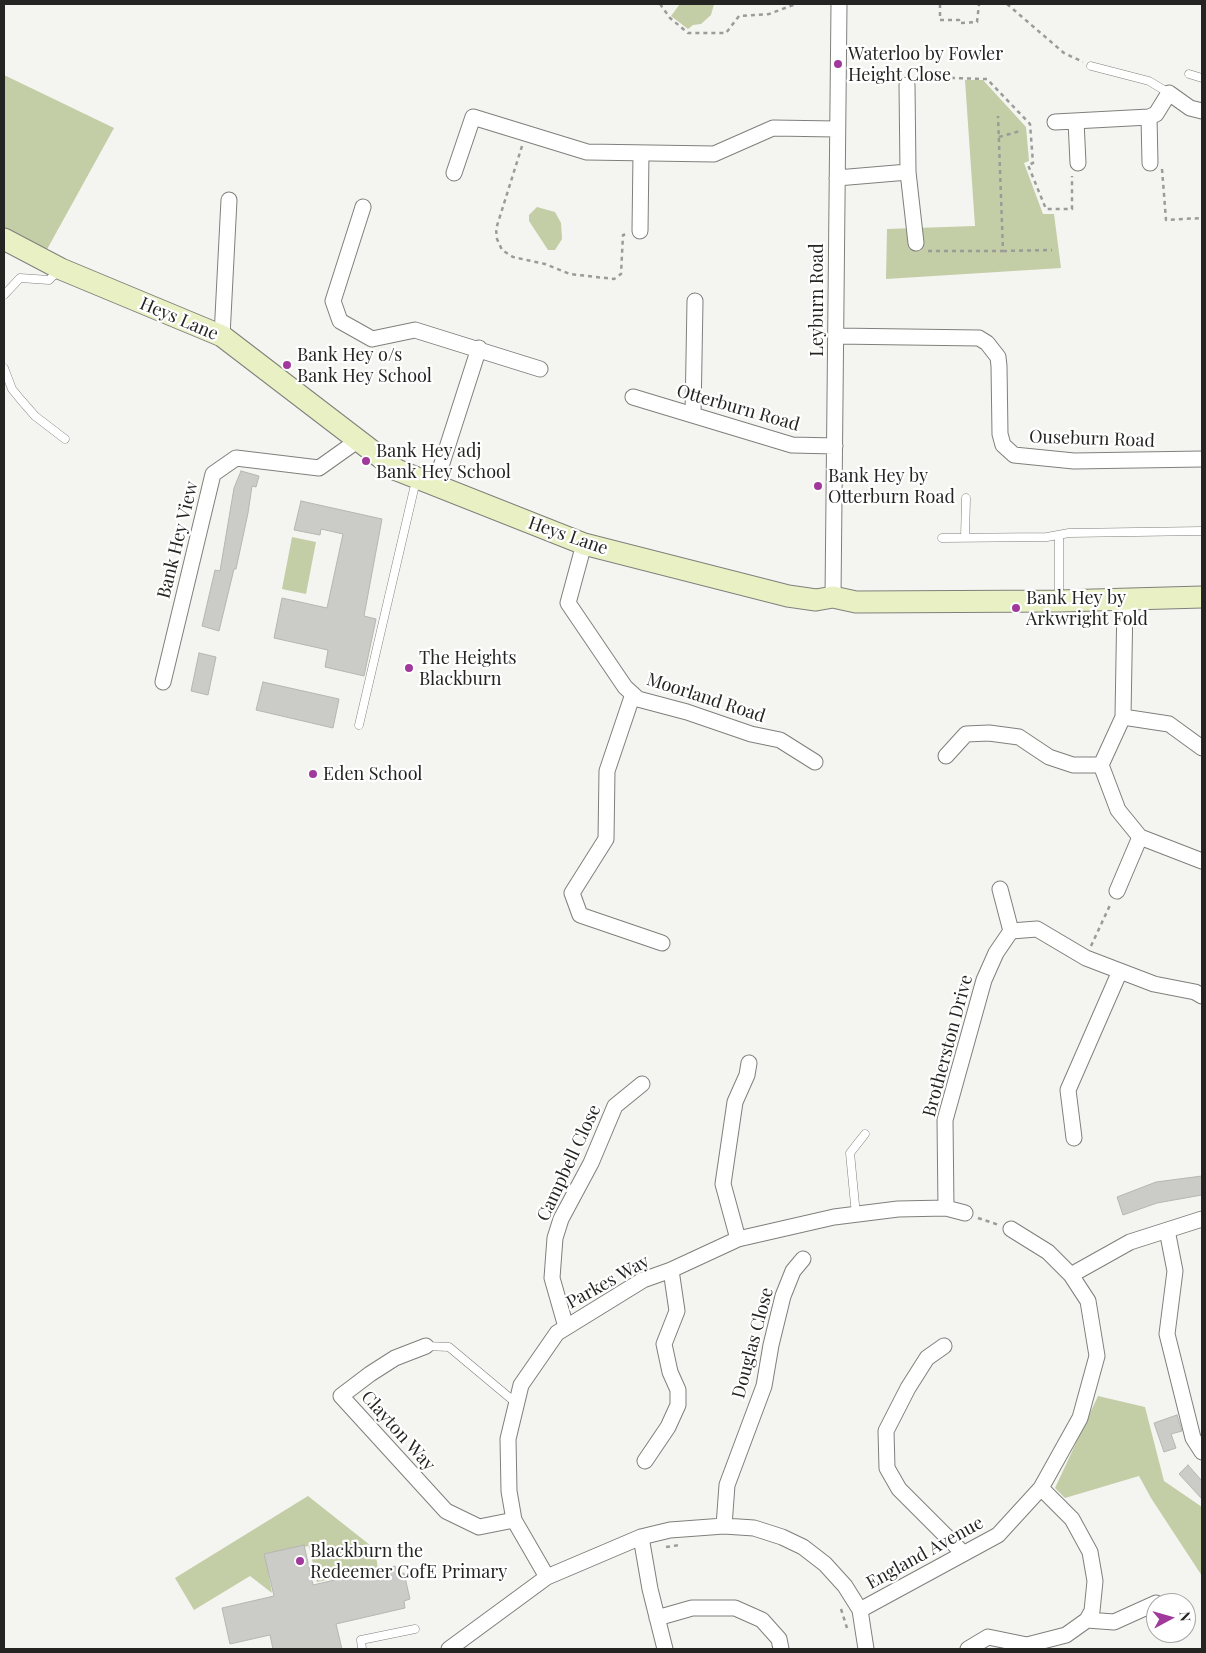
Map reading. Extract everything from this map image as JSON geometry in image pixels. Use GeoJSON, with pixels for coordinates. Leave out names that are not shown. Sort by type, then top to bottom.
{"type":"FeatureCollection","features":[{"type":"Feature","properties":{"kind":"street","name":"Leyburn Road"},"geometry":{"type":"LineString","coordinates":[[833,598],[836,129],[843,5]]}},
{"type":"Feature","properties":{"kind":"street"},"geometry":{"type":"LineString","coordinates":[[907,85],[908,172],[916,243]]}},
{"type":"Feature","properties":{"kind":"street"},"geometry":{"type":"LineString","coordinates":[[1055,122],[1149,118],[1156,114],[1170,93],[1190,108],[1202,112]]}},
{"type":"Feature","properties":{"kind":"street"},"geometry":{"type":"LineString","coordinates":[[454,172],[473,117],[587,152],[714,154],[773,128],[836,129]]}},
{"type":"Feature","properties":{"kind":"street"},"geometry":{"type":"LineString","coordinates":[[1149,118],[1150,163]]}},
{"type":"Feature","properties":{"kind":"street"},"geometry":{"type":"LineString","coordinates":[[1076,121],[1078,163]]}},
{"type":"Feature","properties":{"kind":"street"},"geometry":{"type":"LineString","coordinates":[[640,231],[641,153]]}},
{"type":"Feature","properties":{"kind":"street"},"geometry":{"type":"LineString","coordinates":[[837,178],[908,172]]}},
{"type":"Feature","properties":{"kind":"street"},"geometry":{"type":"LineString","coordinates":[[222,336],[229,200]]}},
{"type":"Feature","properties":{"kind":"street"},"geometry":{"type":"LineString","coordinates":[[363,207],[333,301],[340,321],[372,339],[415,330],[540,368]]}},
{"type":"Feature","properties":{"kind":"street","name":"Heys Lane"},"geometry":{"type":"LineString","coordinates":[[4,239],[61,269],[222,336],[397,470],[584,544],[788,596],[816,600],[833,598],[856,602],[1059,601],[1202,597]]}},
{"type":"Feature","properties":{"kind":"street"},"geometry":{"type":"LineString","coordinates":[[693,415],[695,301]]}},
{"type":"Feature","properties":{"kind":"street","name":"Ouseburn Road"},"geometry":{"type":"LineString","coordinates":[[836,336],[979,338],[987,343],[998,357],[1000,434],[1003,445],[1014,455],[1074,461],[1202,459]]}},
{"type":"Feature","properties":{"kind":"street"},"geometry":{"type":"LineString","coordinates":[[427,482],[479,348]]}},
{"type":"Feature","properties":{"kind":"street","name":"Otterburn Road"},"geometry":{"type":"LineString","coordinates":[[633,397],[792,445],[835,446]]}},
{"type":"Feature","properties":{"kind":"street","name":"Bank Hey View"},"geometry":{"type":"LineString","coordinates":[[163,682],[213,474],[236,458],[319,468],[357,441]]}},
{"type":"Feature","properties":{"kind":"street","name":"Moorland Road"},"geometry":{"type":"LineString","coordinates":[[584,544],[568,603],[596,646],[638,699],[686,712],[750,734],[780,740],[815,762]]}},
{"type":"Feature","properties":{"kind":"street"},"geometry":{"type":"LineString","coordinates":[[1125,600],[1123,717],[1101,765],[1118,810],[1140,837],[1202,861]]}},
{"type":"Feature","properties":{"kind":"street"},"geometry":{"type":"LineString","coordinates":[[633,694],[606,771],[606,839],[572,893],[580,916],[662,944]]}},
{"type":"Feature","properties":{"kind":"street"},"geometry":{"type":"LineString","coordinates":[[1123,717],[1169,724],[1202,748]]}},
{"type":"Feature","properties":{"kind":"street"},"geometry":{"type":"LineString","coordinates":[[946,756],[966,734],[989,734],[1019,737],[1049,757],[1073,764],[1101,765]]}},
{"type":"Feature","properties":{"kind":"street"},"geometry":{"type":"LineString","coordinates":[[1117,891],[1140,837]]}},
{"type":"Feature","properties":{"kind":"street"},"geometry":{"type":"LineString","coordinates":[[1000,889],[1011,931],[1037,929],[1086,958],[1154,984],[1195,992],[1202,996]]}},
{"type":"Feature","properties":{"kind":"street","name":"Brotherston Drive"},"geometry":{"type":"LineString","coordinates":[[946,1208],[945,1120],[984,980],[996,953],[1011,931]]}},
{"type":"Feature","properties":{"kind":"street"},"geometry":{"type":"LineString","coordinates":[[1074,1138],[1068,1090],[1120,971]]}},
{"type":"Feature","properties":{"kind":"street"},"geometry":{"type":"LineString","coordinates":[[738,1239],[723,1184],[735,1102],[747,1075],[749,1063]]}},
{"type":"Feature","properties":{"kind":"street","name":"Campbell Close"},"geometry":{"type":"LineString","coordinates":[[566,1327],[552,1278],[555,1238],[559,1225],[590,1163],[615,1106],[642,1084]]}},
{"type":"Feature","properties":{"kind":"street","name":"Parkes Way"},"geometry":{"type":"LineString","coordinates":[[547,1577],[514,1520],[509,1491],[508,1440],[521,1385],[557,1332],[643,1280],[671,1270],[738,1239],[834,1217],[898,1209],[946,1208],[965,1214]]}},
{"type":"Feature","properties":{"kind":"street"},"geometry":{"type":"LineString","coordinates":[[1071,1275],[1130,1242],[1202,1219]]}},
{"type":"Feature","properties":{"kind":"street","name":"England Avenue"},"geometry":{"type":"LineString","coordinates":[[860,1610],[998,1535],[1041,1488],[1080,1418],[1097,1356],[1088,1301],[1071,1275],[1048,1252],[1011,1230]]}},
{"type":"Feature","properties":{"kind":"street"},"geometry":{"type":"LineString","coordinates":[[1167,1230],[1175,1271],[1167,1334],[1193,1438],[1202,1452]]}},
{"type":"Feature","properties":{"kind":"street","name":"Douglas Close"},"geometry":{"type":"LineString","coordinates":[[724,1526],[727,1485],[764,1386],[784,1296],[793,1271],[803,1259]]}},
{"type":"Feature","properties":{"kind":"street"},"geometry":{"type":"LineString","coordinates":[[645,1461],[668,1427],[678,1405],[678,1390],[670,1372],[664,1344],[676,1311],[671,1270]]}},
{"type":"Feature","properties":{"kind":"street","name":"Clayton Way"},"geometry":{"type":"LineString","coordinates":[[426,1346],[395,1358],[341,1396],[446,1511],[479,1527],[514,1520]]}},
{"type":"Feature","properties":{"kind":"street"},"geometry":{"type":"LineString","coordinates":[[944,1346],[927,1358],[908,1388],[886,1431],[887,1468],[899,1489],[963,1553]]}},
{"type":"Feature","properties":{"kind":"street"},"geometry":{"type":"LineString","coordinates":[[968,1649],[988,1637],[1027,1645],[1066,1635],[1087,1620],[1092,1611],[1094,1581],[1090,1552],[1072,1520],[1041,1488]]}},
{"type":"Feature","properties":{"kind":"street"},"geometry":{"type":"LineString","coordinates":[[449,1649],[547,1577],[641,1536],[670,1530],[724,1526],[754,1528],[782,1537],[803,1547],[825,1564],[846,1586],[860,1610],[866,1638],[866,1649]]}},
{"type":"Feature","properties":{"kind":"street"},"geometry":{"type":"LineString","coordinates":[[641,1536],[665,1649]]}},
{"type":"Feature","properties":{"kind":"street"},"geometry":{"type":"LineString","coordinates":[[657,1618],[692,1608],[735,1608],[762,1620],[780,1639],[781,1649]]}},
{"type":"Feature","properties":{"kind":"street"},"geometry":{"type":"LineString","coordinates":[[1087,1620],[1114,1622],[1146,1608]]}},
{"type":"Feature","properties":{"kind":"lane"},"geometry":{"type":"LineString","coordinates":[[1092,66],[1149,81],[1170,93]]}},
{"type":"Feature","properties":{"kind":"lane"},"geometry":{"type":"LineString","coordinates":[[1189,74],[1202,78]]}},
{"type":"Feature","properties":{"kind":"lane"},"geometry":{"type":"LineString","coordinates":[[4,295],[20,278],[49,280],[61,269]]}},
{"type":"Feature","properties":{"kind":"lane"},"geometry":{"type":"LineString","coordinates":[[4,368],[12,389],[21,400],[35,416],[65,439]]}},
{"type":"Feature","properties":{"kind":"lane"},"geometry":{"type":"LineString","coordinates":[[359,725],[414,489],[427,482]]}},
{"type":"Feature","properties":{"kind":"lane"},"geometry":{"type":"LineString","coordinates":[[966,498],[966,538]]}},
{"type":"Feature","properties":{"kind":"lane"},"geometry":{"type":"LineString","coordinates":[[942,538],[1047,537],[1069,532],[1202,531]]}},
{"type":"Feature","properties":{"kind":"lane"},"geometry":{"type":"LineString","coordinates":[[1058,535],[1059,601]]}},
{"type":"Feature","properties":{"kind":"lane"},"geometry":{"type":"LineString","coordinates":[[856,1214],[850,1153],[865,1134]]}},
{"type":"Feature","properties":{"kind":"lane"},"geometry":{"type":"LineString","coordinates":[[426,1346],[450,1347],[516,1404]]}},
{"type":"Feature","properties":{"kind":"lane"},"geometry":{"type":"LineString","coordinates":[[362,1649],[360,1640],[415,1629]]}},
{"type":"Feature","properties":{"kind":"path"},"geometry":{"type":"LineString","coordinates":[[660,4],[670,18],[688,33],[726,33],[739,16],[769,14],[796,4]]}},
{"type":"Feature","properties":{"kind":"path"},"geometry":{"type":"LineString","coordinates":[[940,4],[940,20],[959,20],[959,23],[977,22],[979,4]]}},
{"type":"Feature","properties":{"kind":"path"},"geometry":{"type":"LineString","coordinates":[[1007,4],[1064,53],[1092,66]]}},
{"type":"Feature","properties":{"kind":"path"},"geometry":{"type":"LineString","coordinates":[[907,85],[918,77],[987,78],[1030,124],[1033,163],[1028,165],[1046,209],[1072,209],[1072,175],[1078,163]]}},
{"type":"Feature","properties":{"kind":"path"},"geometry":{"type":"LineString","coordinates":[[998,116],[1003,251]]}},
{"type":"Feature","properties":{"kind":"path"},"geometry":{"type":"LineString","coordinates":[[999,137],[1020,130]]}},
{"type":"Feature","properties":{"kind":"path"},"geometry":{"type":"LineString","coordinates":[[526,133],[496,229],[497,240],[502,250],[513,257],[545,264],[570,274],[614,279],[621,274],[623,235],[640,231]]}},
{"type":"Feature","properties":{"kind":"path"},"geometry":{"type":"LineString","coordinates":[[1150,163],[1163,170],[1166,220],[1202,218]]}},
{"type":"Feature","properties":{"kind":"path"},"geometry":{"type":"LineString","coordinates":[[916,243],[924,251],[1052,250]]}},
{"type":"Feature","properties":{"kind":"path"},"geometry":{"type":"LineString","coordinates":[[1086,958],[1117,891]]}},
{"type":"Feature","properties":{"kind":"path"},"geometry":{"type":"LineString","coordinates":[[965,1214],[1011,1230]]}},
{"type":"Feature","properties":{"kind":"path"},"geometry":{"type":"LineString","coordinates":[[838,1602],[847,1630]]}},
{"type":"Feature","properties":{"kind":"green space"},"geometry":{"type":"Polygon","coordinates":[[[680,4],[714,4],[711,15],[701,24],[693,25],[688,29],[671,16],[680,4]]]}},
{"type":"Feature","properties":{"kind":"green space"},"geometry":{"type":"Polygon","coordinates":[[[4,75],[114,128],[45,253],[4,234],[4,75]]]}},
{"type":"Feature","properties":{"kind":"green space"},"geometry":{"type":"Polygon","coordinates":[[[965,80],[983,80],[1026,127],[1029,161],[1024,163],[1043,214],[1054,214],[1061,268],[886,279],[887,229],[975,226],[965,80]]]}},
{"type":"Feature","properties":{"kind":"green space"},"geometry":{"type":"Polygon","coordinates":[[[537,207],[555,212],[561,223],[562,239],[555,250],[548,250],[529,221],[529,215],[537,207]]]}},
{"type":"Feature","properties":{"kind":"green space"},"geometry":{"type":"Polygon","coordinates":[[[292,537],[316,542],[306,594],[282,589],[292,537]]]}},
{"type":"Feature","properties":{"kind":"green space"},"geometry":{"type":"Polygon","coordinates":[[[1098,1396],[1145,1407],[1164,1481],[1202,1507],[1202,1576],[1151,1498],[1139,1476],[1065,1498],[1055,1488],[1098,1396]]]}},
{"type":"Feature","properties":{"kind":"green space"},"geometry":{"type":"Polygon","coordinates":[[[308,1496],[375,1549],[378,1569],[317,1582],[309,1546],[265,1554],[272,1593],[250,1576],[194,1610],[175,1578],[308,1496]]]}},
{"type":"Feature","properties":{"kind":"building"},"geometry":{"type":"Polygon","coordinates":[[[241,471],[259,476],[256,487],[252,486],[236,569],[234,569],[219,631],[202,626],[215,570],[220,571],[234,488],[241,471]]]}},
{"type":"Feature","properties":{"kind":"building"},"geometry":{"type":"Polygon","coordinates":[[[301,501],[382,519],[364,616],[376,619],[364,676],[325,667],[328,650],[274,638],[282,598],[327,608],[343,534],[321,529],[320,535],[294,530],[301,501]]]}},
{"type":"Feature","properties":{"kind":"building"},"geometry":{"type":"Polygon","coordinates":[[[199,653],[216,657],[208,695],[191,691],[199,653]]]}},
{"type":"Feature","properties":{"kind":"building"},"geometry":{"type":"Polygon","coordinates":[[[263,682],[339,699],[333,728],[256,710],[263,682]]]}},
{"type":"Feature","properties":{"kind":"building"},"geometry":{"type":"Polygon","coordinates":[[[1202,1176],[1202,1195],[1157,1203],[1123,1215],[1117,1197],[1156,1182],[1202,1176]]]}},
{"type":"Feature","properties":{"kind":"building"},"geometry":{"type":"Polygon","coordinates":[[[1177,1415],[1182,1431],[1171,1434],[1176,1448],[1164,1452],[1154,1423],[1177,1415]]]}},
{"type":"Feature","properties":{"kind":"building"},"geometry":{"type":"Polygon","coordinates":[[[1188,1465],[1202,1481],[1202,1499],[1179,1474],[1188,1465]]]}},
{"type":"Feature","properties":{"kind":"building"},"geometry":{"type":"Polygon","coordinates":[[[304,1545],[313,1585],[395,1566],[397,1574],[404,1573],[410,1599],[404,1601],[405,1608],[336,1624],[342,1649],[273,1649],[270,1635],[230,1644],[222,1608],[274,1596],[264,1554],[304,1545]]]}},
{"type":"Feature","properties":{"kind":"place","name":"Waterloo by Fowler Height Close"},"geometry":{"type":"Point","coordinates":[838,64]}},
{"type":"Feature","properties":{"kind":"place","name":"Bank Hey o/s Bank Hey School"},"geometry":{"type":"Point","coordinates":[287,365]}},
{"type":"Feature","properties":{"kind":"place","name":"Bank Hey adj Bank Hey School"},"geometry":{"type":"Point","coordinates":[366,461]}},
{"type":"Feature","properties":{"kind":"place","name":"Bank Hey by Otterburn Road"},"geometry":{"type":"Point","coordinates":[818,486]}},
{"type":"Feature","properties":{"kind":"place","name":"Bank Hey by Arkwright Fold"},"geometry":{"type":"Point","coordinates":[1016,608]}},
{"type":"Feature","properties":{"kind":"place","name":"The Heights Blackburn"},"geometry":{"type":"Point","coordinates":[409,668]}},
{"type":"Feature","properties":{"kind":"place","name":"Eden School"},"geometry":{"type":"Point","coordinates":[313,774]}},
{"type":"Feature","properties":{"kind":"place","name":"Blackburn the Redeemer CofE Primary"},"geometry":{"type":"Point","coordinates":[300,1561]}}]}
